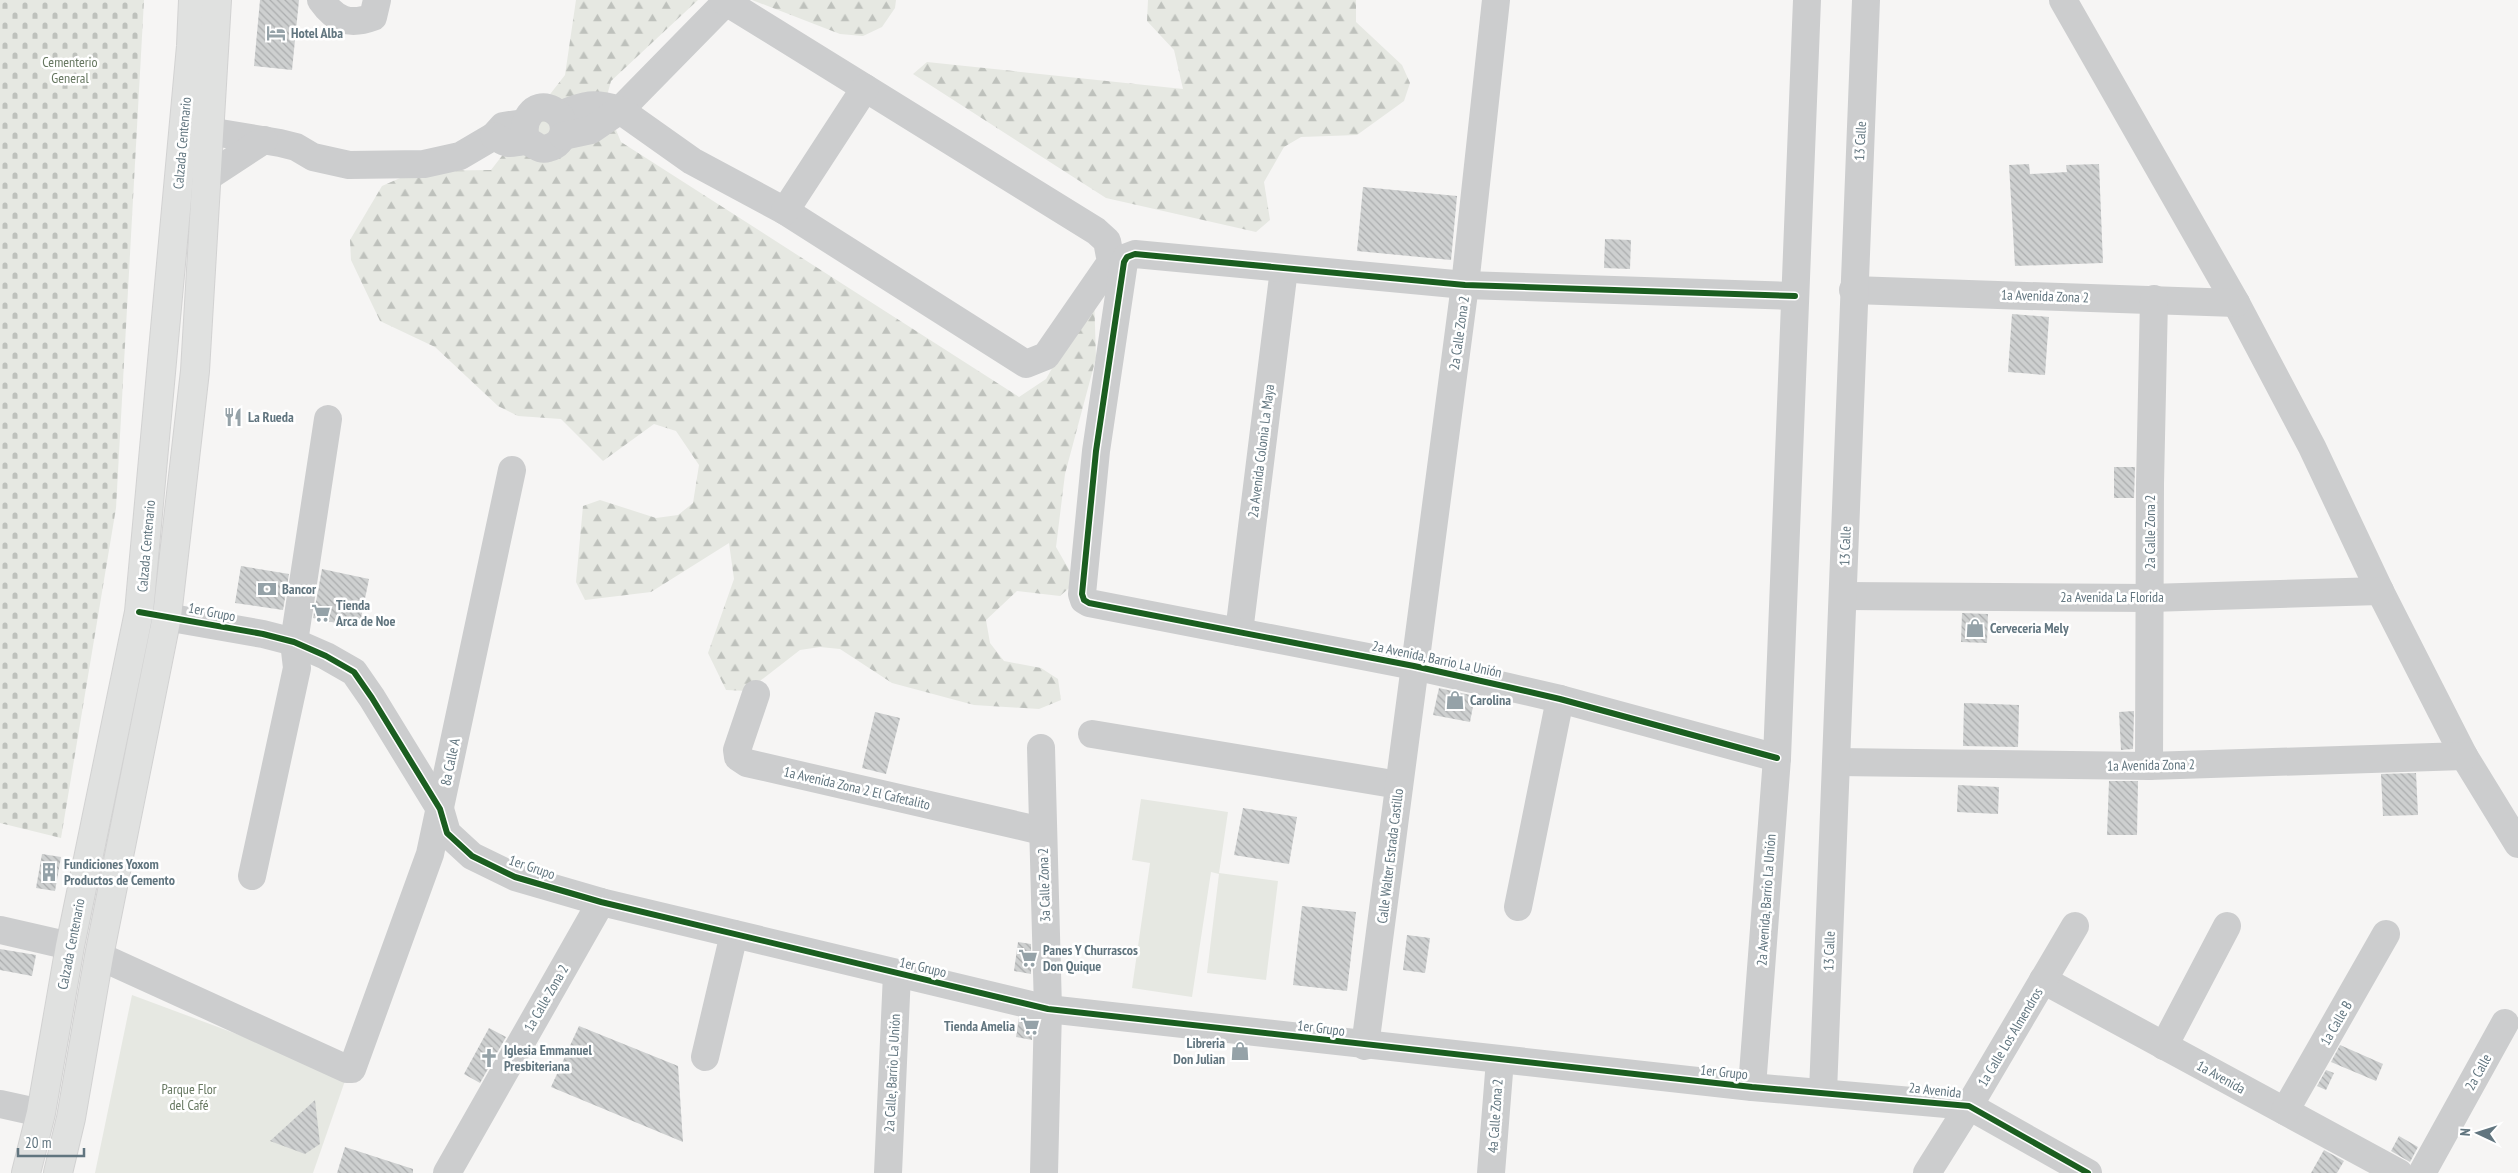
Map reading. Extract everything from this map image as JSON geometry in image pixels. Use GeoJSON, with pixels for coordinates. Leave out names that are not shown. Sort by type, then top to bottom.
{"type":"FeatureCollection","features":[{"type":"Feature","properties":{"kind":"main road","name":"Calzada Centenario"},"geometry":{"type":"LineString","coordinates":[[26,1173],[41,1113],[70,946],[139,612],[190,56],[193,0]]}},
{"type":"Feature","properties":{"kind":"main road","name":"Calzada Centenario"},"geometry":{"type":"LineString","coordinates":[[58,1173],[71,1118],[99,956],[167,616],[195,371],[217,0]]}},
{"type":"Feature","properties":{"kind":"street"},"geometry":{"type":"LineString","coordinates":[[320,0],[329,12],[341,20],[363,21],[373,17],[377,0]]}},
{"type":"Feature","properties":{"kind":"street","name":"2a Calle Zona 2"},"geometry":{"type":"LineString","coordinates":[[1414,666],[1465,285],[1496,0]]}},
{"type":"Feature","properties":{"kind":"street"},"geometry":{"type":"LineString","coordinates":[[1777,758],[1807,0]]}},
{"type":"Feature","properties":{"kind":"street","name":"13 Calle"},"geometry":{"type":"LineString","coordinates":[[1824,1092],[1866,0]]}},
{"type":"Feature","properties":{"kind":"street"},"geometry":{"type":"LineString","coordinates":[[2063,0],[2236,303],[2312,447],[2380,591],[2464,756],[2518,844]]}},
{"type":"Feature","properties":{"kind":"street"},"geometry":{"type":"LineString","coordinates":[[208,131],[296,147],[313,157],[349,165],[424,164],[460,156],[494,136],[504,126],[526,132],[530,113],[540,108],[551,109],[562,126],[586,104],[604,105],[620,110],[692,161],[785,211],[1026,364],[1046,356],[1111,262],[1106,241],[1096,231],[724,1],[620,110]]}},
{"type":"Feature","properties":{"kind":"street"},"geometry":{"type":"LineString","coordinates":[[785,211],[865,88]]}},
{"type":"Feature","properties":{"kind":"street"},"geometry":{"type":"LineString","coordinates":[[206,178],[264,140]]}},
{"type":"Feature","properties":{"kind":"street","name":"2a Avenida, Barrio La Unión"},"geometry":{"type":"LineString","coordinates":[[1284,270],[1135,254],[1127,257],[1124,262],[1095,460],[1082,594],[1084,600],[1089,603],[1414,666],[1560,699],[1777,758],[1752,1087]]}},
{"type":"Feature","properties":{"kind":"street"},"geometry":{"type":"LineString","coordinates":[[1284,270],[1465,285],[1795,296]]}},
{"type":"Feature","properties":{"kind":"street","name":"2a Avenida Colonia La Maya"},"geometry":{"type":"LineString","coordinates":[[1239,632],[1284,270]]}},
{"type":"Feature","properties":{"kind":"street","name":"1a Avenida Zona 2"},"geometry":{"type":"LineString","coordinates":[[1854,290],[2236,303]]}},
{"type":"Feature","properties":{"kind":"street","name":"2a Calle Zona 2"},"geometry":{"type":"LineString","coordinates":[[2149,766],[2154,299]]}},
{"type":"Feature","properties":{"kind":"street"},"geometry":{"type":"LineString","coordinates":[[252,876],[297,668],[294,642],[328,420]]}},
{"type":"Feature","properties":{"kind":"street","name":"8a Calle A"},"geometry":{"type":"LineString","coordinates":[[99,956],[347,1070],[352,1069],[430,854],[512,470]]}},
{"type":"Feature","properties":{"kind":"street","name":"2a Avenida La Florida"},"geometry":{"type":"LineString","coordinates":[[1844,596],[2150,598],[2380,591]]}},
{"type":"Feature","properties":{"kind":"street","name":"1er Grupo"},"geometry":{"type":"LineString","coordinates":[[139,612],[263,634],[294,642],[326,656],[354,672],[440,809],[447,833],[472,856],[515,877],[601,902],[1048,1009],[1365,1046],[1752,1087],[1824,1092]]}},
{"type":"Feature","properties":{"kind":"street","name":"Calle Walter Estrada Castillo"},"geometry":{"type":"LineString","coordinates":[[1365,1046],[1414,666]]}},
{"type":"Feature","properties":{"kind":"street","name":"1a Avenida Zona 2 El Cafetalito"},"geometry":{"type":"LineString","coordinates":[[756,694],[737,750],[738,757],[747,763],[1042,831]]}},
{"type":"Feature","properties":{"kind":"street"},"geometry":{"type":"LineString","coordinates":[[1518,907],[1560,699]]}},
{"type":"Feature","properties":{"kind":"street"},"geometry":{"type":"LineString","coordinates":[[1092,734],[1399,785]]}},
{"type":"Feature","properties":{"kind":"street","name":"3a Calle Zona 2"},"geometry":{"type":"LineString","coordinates":[[1041,748],[1048,1009],[1044,1173]]}},
{"type":"Feature","properties":{"kind":"street","name":"1a Avenida Zona 2"},"geometry":{"type":"LineString","coordinates":[[1837,762],[2149,766],[2464,756]]}},
{"type":"Feature","properties":{"kind":"street","name":"1a Calle Zona 2"},"geometry":{"type":"LineString","coordinates":[[447,1173],[601,902]]}},
{"type":"Feature","properties":{"kind":"street","name":"1a Calle Los Almendros"},"geometry":{"type":"LineString","coordinates":[[1927,1173],[1969,1106],[2075,926]]}},
{"type":"Feature","properties":{"kind":"street"},"geometry":{"type":"LineString","coordinates":[[2164,1046],[2226,926]]}},
{"type":"Feature","properties":{"kind":"street"},"geometry":{"type":"LineString","coordinates":[[0,930],[70,946]]}},
{"type":"Feature","properties":{"kind":"street"},"geometry":{"type":"LineString","coordinates":[[705,1057],[734,934]]}},
{"type":"Feature","properties":{"kind":"street","name":"1a Calle B"},"geometry":{"type":"LineString","coordinates":[[2285,1111],[2386,934]]}},
{"type":"Feature","properties":{"kind":"street","name":"2a Calle, Barrio La Unión"},"geometry":{"type":"LineString","coordinates":[[888,1173],[897,974]]}},
{"type":"Feature","properties":{"kind":"street","name":"1a Avenida"},"geometry":{"type":"LineString","coordinates":[[2043,980],[2399,1173]]}},
{"type":"Feature","properties":{"kind":"street","name":"2a Calle"},"geometry":{"type":"LineString","coordinates":[[2422,1173],[2505,1023]]}},
{"type":"Feature","properties":{"kind":"street","name":"4a Calle Zona 2"},"geometry":{"type":"LineString","coordinates":[[1491,1173],[1500,1060]]}},
{"type":"Feature","properties":{"kind":"street","name":"2a Avenida"},"geometry":{"type":"LineString","coordinates":[[1824,1092],[1969,1106],[2088,1173]]}},
{"type":"Feature","properties":{"kind":"street"},"geometry":{"type":"LineString","coordinates":[[0,1104],[41,1113]]}},
{"type":"Feature","properties":{"kind":"green space","name":"Cementerio General"},"geometry":{"type":"Polygon","coordinates":[[[0,0],[144,0],[116,508],[61,838],[0,823],[0,0]]]}},
{"type":"Feature","properties":{"kind":"green space"},"geometry":{"type":"Polygon","coordinates":[[[576,0],[698,0],[611,81],[605,103],[621,142],[1019,397],[1046,379],[1094,294],[1096,358],[1065,474],[1056,547],[1076,582],[1060,596],[1017,591],[986,620],[990,643],[1004,661],[1041,668],[1058,679],[1061,700],[1039,709],[974,705],[892,683],[840,649],[820,647],[800,650],[747,691],[726,690],[708,653],[734,579],[729,543],[651,592],[585,600],[576,582],[583,506],[600,500],[656,518],[678,515],[693,503],[699,465],[676,431],[654,424],[603,461],[561,419],[518,416],[498,406],[435,347],[380,321],[351,260],[350,240],[382,186],[416,171],[491,170],[565,75],[576,0]]]}},
{"type":"Feature","properties":{"kind":"green space"},"geometry":{"type":"Polygon","coordinates":[[[752,0],[896,0],[895,8],[882,27],[863,36],[840,34],[752,0]]]}},
{"type":"Feature","properties":{"kind":"green space"},"geometry":{"type":"Polygon","coordinates":[[[1148,0],[1356,0],[1356,22],[1402,65],[1410,83],[1404,101],[1357,135],[1301,137],[1284,147],[1264,182],[1270,220],[1256,232],[1106,198],[913,74],[927,62],[1183,89],[1174,50],[1147,21],[1148,0]]]}},
{"type":"Feature","properties":{"kind":"green space"},"geometry":{"type":"Polygon","coordinates":[[[1141,799],[1228,812],[1219,873],[1278,881],[1266,980],[1207,973],[1219,874],[1211,872],[1192,997],[1132,988],[1150,863],[1132,860],[1141,799]]]}},
{"type":"Feature","properties":{"kind":"green space","name":"Parque Flor del Café"},"geometry":{"type":"Polygon","coordinates":[[[132,995],[347,1075],[313,1173],[95,1173],[132,995]]]}},
{"type":"Feature","properties":{"kind":"building","name":"Hotel Alba"},"geometry":{"type":"Polygon","coordinates":[[[260,0],[299,0],[292,70],[254,66],[260,0]]]}},
{"type":"Feature","properties":{"kind":"building"},"geometry":{"type":"Polygon","coordinates":[[[2029,164],[2030,174],[2067,172],[2066,165],[2099,164],[2103,263],[2015,266],[2009,165],[2029,164]]]}},
{"type":"Feature","properties":{"kind":"building"},"geometry":{"type":"Polygon","coordinates":[[[1363,187],[1457,196],[1451,260],[1357,251],[1363,187]]]}},
{"type":"Feature","properties":{"kind":"building"},"geometry":{"type":"Polygon","coordinates":[[[1605,239],[1631,240],[1630,269],[1604,268],[1605,239]]]}},
{"type":"Feature","properties":{"kind":"building"},"geometry":{"type":"Polygon","coordinates":[[[2012,314],[2049,317],[2045,375],[2008,372],[2012,314]]]}},
{"type":"Feature","properties":{"kind":"building"},"geometry":{"type":"Polygon","coordinates":[[[2114,467],[2135,467],[2134,498],[2114,498],[2114,467]]]}},
{"type":"Feature","properties":{"kind":"building","name":"Bancor"},"geometry":{"type":"Polygon","coordinates":[[[241,566],[289,574],[283,610],[235,603],[241,566]]]}},
{"type":"Feature","properties":{"kind":"building"},"geometry":{"type":"Polygon","coordinates":[[[322,569],[369,579],[359,628],[313,618],[322,569]]]}},
{"type":"Feature","properties":{"kind":"building","name":"Cerveceria Mely"},"geometry":{"type":"Polygon","coordinates":[[[1962,613],[1988,614],[1987,643],[1961,642],[1962,613]]]}},
{"type":"Feature","properties":{"kind":"building","name":"Carolina"},"geometry":{"type":"Polygon","coordinates":[[[1439,688],[1475,696],[1470,722],[1433,715],[1439,688]]]}},
{"type":"Feature","properties":{"kind":"building"},"geometry":{"type":"Polygon","coordinates":[[[1964,703],[2019,705],[2018,747],[1963,746],[1964,703]]]}},
{"type":"Feature","properties":{"kind":"building"},"geometry":{"type":"Polygon","coordinates":[[[2134,711],[2133,749],[2121,750],[2119,712],[2134,711]]]}},
{"type":"Feature","properties":{"kind":"building"},"geometry":{"type":"Polygon","coordinates":[[[875,712],[900,718],[886,774],[862,768],[875,712]]]}},
{"type":"Feature","properties":{"kind":"building"},"geometry":{"type":"Polygon","coordinates":[[[2416,773],[2418,815],[2383,816],[2381,774],[2416,773]]]}},
{"type":"Feature","properties":{"kind":"building"},"geometry":{"type":"Polygon","coordinates":[[[2109,781],[2138,781],[2137,835],[2107,835],[2109,781]]]}},
{"type":"Feature","properties":{"kind":"building"},"geometry":{"type":"Polygon","coordinates":[[[1958,785],[1999,787],[1998,814],[1957,812],[1958,785]]]}},
{"type":"Feature","properties":{"kind":"building"},"geometry":{"type":"Polygon","coordinates":[[[1243,808],[1297,817],[1289,864],[1234,855],[1243,808]]]}},
{"type":"Feature","properties":{"kind":"building","name":"Fundiciones Yoxom Productos de Cemento"},"geometry":{"type":"Polygon","coordinates":[[[42,854],[61,857],[55,891],[36,888],[42,854]]]}},
{"type":"Feature","properties":{"kind":"building"},"geometry":{"type":"Polygon","coordinates":[[[1302,906],[1356,912],[1347,991],[1293,985],[1302,906]]]}},
{"type":"Feature","properties":{"kind":"building"},"geometry":{"type":"Polygon","coordinates":[[[1407,935],[1430,938],[1425,973],[1403,970],[1407,935]]]}},
{"type":"Feature","properties":{"kind":"building","name":"Panes Y Churrascos Don Quique"},"geometry":{"type":"Polygon","coordinates":[[[1018,942],[1031,944],[1031,974],[1014,971],[1018,942]]]}},
{"type":"Feature","properties":{"kind":"building"},"geometry":{"type":"Polygon","coordinates":[[[0,949],[36,955],[32,976],[0,970],[0,949]]]}},
{"type":"Feature","properties":{"kind":"building"},"geometry":{"type":"Polygon","coordinates":[[[1019,1018],[1032,1021],[1032,1040],[1016,1037],[1019,1018]]]}},
{"type":"Feature","properties":{"kind":"building"},"geometry":{"type":"Polygon","coordinates":[[[579,1026],[678,1066],[683,1142],[551,1087],[579,1026]]]}},
{"type":"Feature","properties":{"kind":"building","name":"Iglesia Emmanuel Presbiteriana"},"geometry":{"type":"Polygon","coordinates":[[[489,1028],[506,1037],[480,1083],[464,1074],[489,1028]]]}},
{"type":"Feature","properties":{"kind":"building"},"geometry":{"type":"Polygon","coordinates":[[[2340,1045],[2383,1064],[2376,1081],[2331,1062],[2340,1045]]]}},
{"type":"Feature","properties":{"kind":"building"},"geometry":{"type":"Polygon","coordinates":[[[2326,1070],[2334,1073],[2326,1090],[2317,1086],[2326,1070]]]}},
{"type":"Feature","properties":{"kind":"building"},"geometry":{"type":"Polygon","coordinates":[[[315,1100],[320,1144],[305,1154],[270,1141],[315,1100]]]}},
{"type":"Feature","properties":{"kind":"building"},"geometry":{"type":"Polygon","coordinates":[[[2399,1136],[2418,1147],[2410,1162],[2391,1151],[2399,1136]]]}},
{"type":"Feature","properties":{"kind":"building"},"geometry":{"type":"Polygon","coordinates":[[[345,1147],[413,1169],[413,1173],[337,1173],[345,1147]]]}},
{"type":"Feature","properties":{"kind":"building"},"geometry":{"type":"Polygon","coordinates":[[[2324,1150],[2344,1161],[2337,1173],[2311,1173],[2324,1150]]]}},
{"type":"Feature","properties":{"kind":"cycle path"},"geometry":{"type":"LineString","coordinates":[[1777,758],[1560,699],[1414,666],[1089,603],[1084,600],[1082,594],[1096,451],[1124,262],[1127,257],[1135,254],[1465,285],[1795,296]]}},
{"type":"Feature","properties":{"kind":"cycle path"},"geometry":{"type":"LineString","coordinates":[[139,612],[263,634],[294,642],[326,656],[354,672],[440,809],[447,833],[472,856],[515,877],[601,902],[1048,1009],[1752,1087],[1969,1106],[2088,1173]]}},
{"type":"Feature","properties":{"kind":"place","name":"Hotel Alba"},"geometry":{"type":"Point","coordinates":[276,33]}},
{"type":"Feature","properties":{"kind":"place","name":"La Rueda"},"geometry":{"type":"Point","coordinates":[233,417]}},
{"type":"Feature","properties":{"kind":"place","name":"Bancor"},"geometry":{"type":"Point","coordinates":[267,589]}},
{"type":"Feature","properties":{"kind":"place","name":"Tienda Arca de Noe"},"geometry":{"type":"Point","coordinates":[321,613]}},
{"type":"Feature","properties":{"kind":"place","name":"Cerveceria Mely"},"geometry":{"type":"Point","coordinates":[1975,628]}},
{"type":"Feature","properties":{"kind":"place","name":"Carolina"},"geometry":{"type":"Point","coordinates":[1455,700]}},
{"type":"Feature","properties":{"kind":"place","name":"Fundiciones Yoxom Productos de Cemento"},"geometry":{"type":"Point","coordinates":[49,872]}},
{"type":"Feature","properties":{"kind":"place","name":"Panes Y Churrascos Don Quique"},"geometry":{"type":"Point","coordinates":[1028,958]}},
{"type":"Feature","properties":{"kind":"place","name":"Tienda Amelia"},"geometry":{"type":"Point","coordinates":[1030,1026]}},
{"type":"Feature","properties":{"kind":"place","name":"Libreria Don Julian"},"geometry":{"type":"Point","coordinates":[1240,1051]}},
{"type":"Feature","properties":{"kind":"place","name":"Iglesia Emmanuel Presbiteriana"},"geometry":{"type":"Point","coordinates":[489,1058]}}]}
